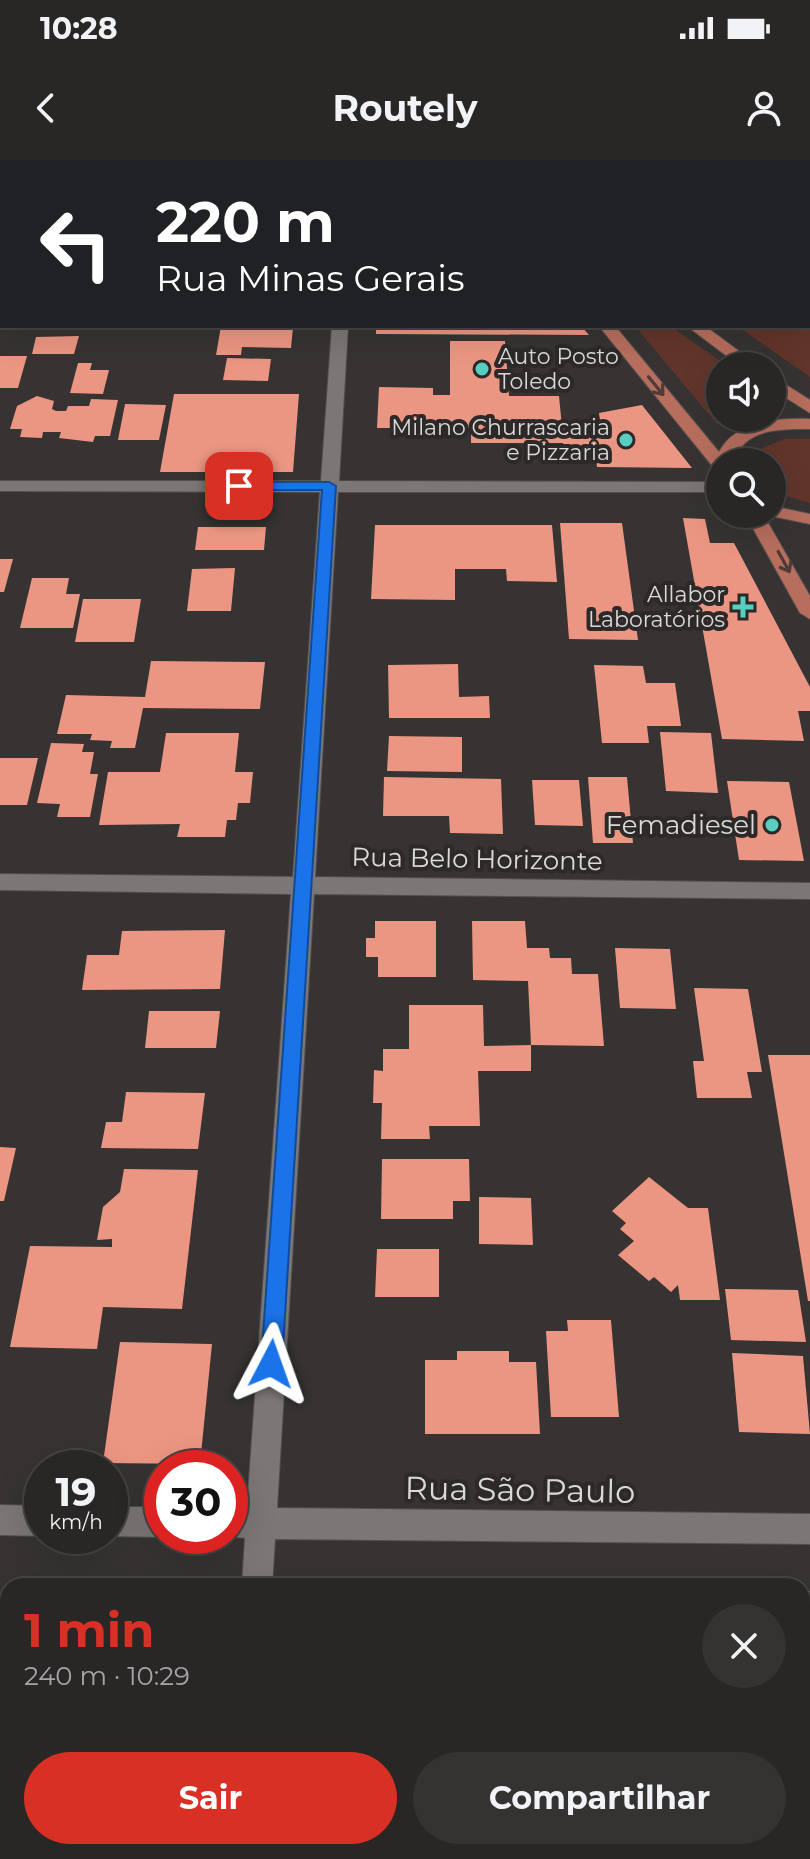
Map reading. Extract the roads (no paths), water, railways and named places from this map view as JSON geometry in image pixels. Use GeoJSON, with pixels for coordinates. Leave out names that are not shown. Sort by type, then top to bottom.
{"type":"FeatureCollection","features":[{"type":"Feature","properties":{"kind":"main road"},"geometry":{"type":"LineString","coordinates":[[609,328],[710,448]]}},
{"type":"Feature","properties":{"kind":"main road"},"geometry":{"type":"LineString","coordinates":[[698,328],[731,352]]}},
{"type":"Feature","properties":{"kind":"main road"},"geometry":{"type":"LineString","coordinates":[[786,391],[810,408]]}},
{"type":"Feature","properties":{"kind":"main road"},"geometry":{"type":"LineString","coordinates":[[731,448],[749,432],[769,426],[810,424]]}},
{"type":"Feature","properties":{"kind":"main road"},"geometry":{"type":"LineString","coordinates":[[786,514],[810,519]]}},
{"type":"Feature","properties":{"kind":"main road"},"geometry":{"type":"LineString","coordinates":[[762,528],[810,613]]}},
{"type":"Feature","properties":{"kind":"street"},"geometry":{"type":"LineString","coordinates":[[258,1578],[340,328]]}},
{"type":"Feature","properties":{"kind":"street"},"geometry":{"type":"LineString","coordinates":[[0,486],[706,487]]}},
{"type":"Feature","properties":{"kind":"street","name":"Rua Belo Horizonte"},"geometry":{"type":"LineString","coordinates":[[0,882],[810,891]]}},
{"type":"Feature","properties":{"kind":"street"},"geometry":{"type":"LineString","coordinates":[[0,1520],[24,1521]]}},
{"type":"Feature","properties":{"kind":"street","name":"Rua São Paulo"},"geometry":{"type":"LineString","coordinates":[[248,1523],[810,1529]]}},
{"type":"Feature","properties":{"kind":"place","name":"Auto Posto Toledo"},"geometry":{"type":"Point","coordinates":[482,369]}},
{"type":"Feature","properties":{"kind":"place","name":"Milano Churrascaria e Pizzaria"},"geometry":{"type":"Point","coordinates":[626,440]}},
{"type":"Feature","properties":{"kind":"place","name":"Allabor Laboratórios"},"geometry":{"type":"Point","coordinates":[743,607]}},
{"type":"Feature","properties":{"kind":"place","name":"Femadiesel"},"geometry":{"type":"Point","coordinates":[772,825]}}]}
